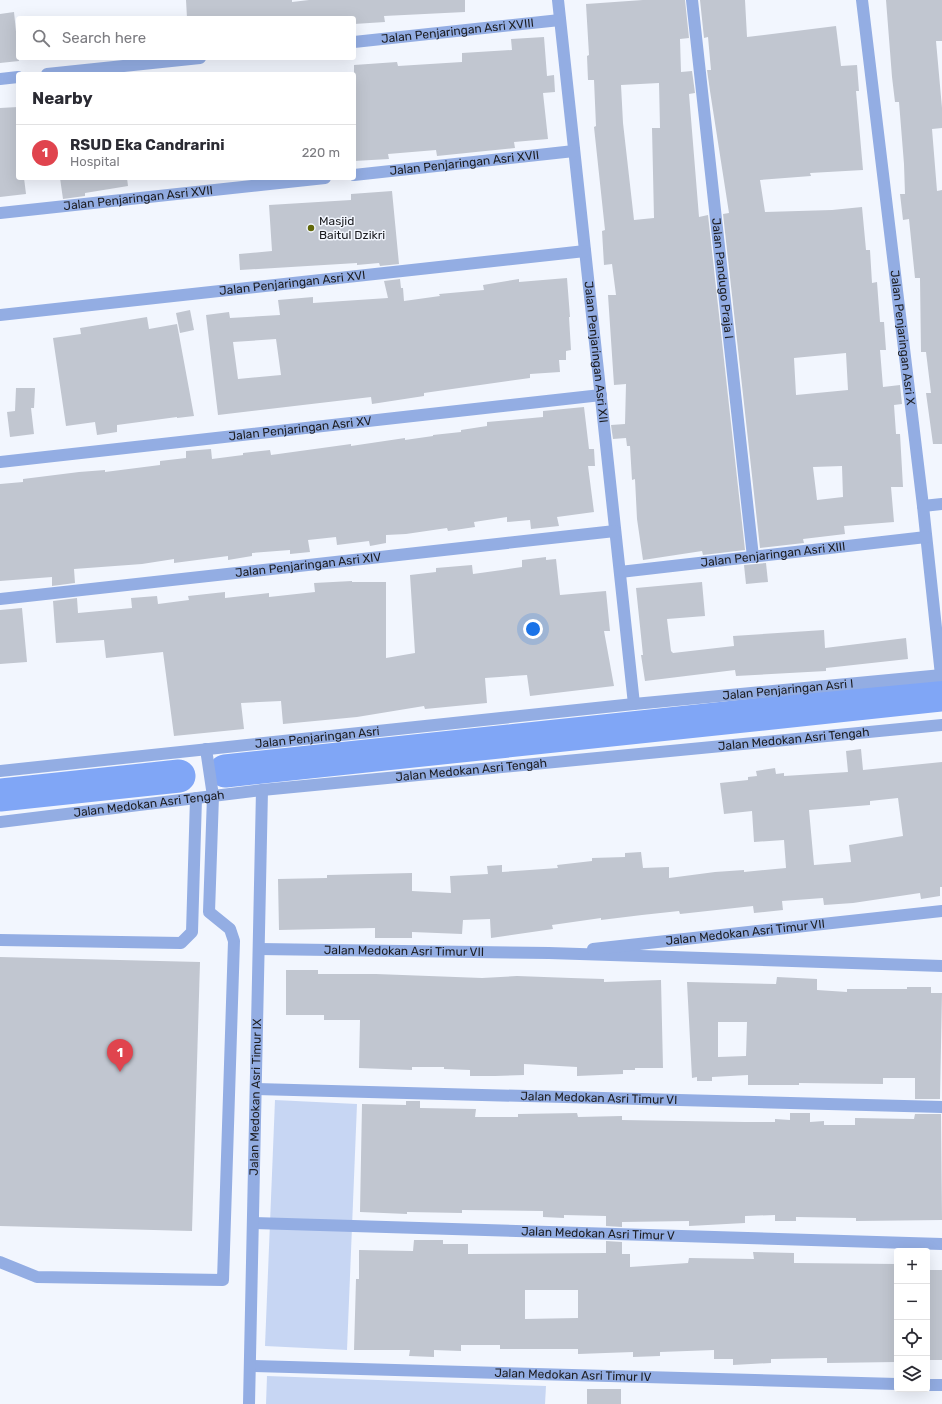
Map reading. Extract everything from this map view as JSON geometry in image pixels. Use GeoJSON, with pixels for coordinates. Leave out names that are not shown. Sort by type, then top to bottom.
{"type":"FeatureCollection","features":[{"type":"Feature","properties":{"kind":"street","name":"Jalan Penjaringan Asri XII"},"geometry":{"type":"LineString","coordinates":[[558,0],[634,704]]}},
{"type":"Feature","properties":{"kind":"street","name":"Jalan Pandugo Praja I"},"geometry":{"type":"LineString","coordinates":[[692,0],[753,557]]}},
{"type":"Feature","properties":{"kind":"street","name":"Jalan Penjaringan Asri X"},"geometry":{"type":"LineString","coordinates":[[862,0],[923,506],[941,675]]}},
{"type":"Feature","properties":{"kind":"street","name":"Jalan Penjaringan Asri XVIII"},"geometry":{"type":"LineString","coordinates":[[356,42],[560,20]]}},
{"type":"Feature","properties":{"kind":"street"},"geometry":{"type":"LineString","coordinates":[[66,72],[181,60]]}},
{"type":"Feature","properties":{"kind":"street"},"geometry":{"type":"LineString","coordinates":[[0,79],[16,77]]}},
{"type":"Feature","properties":{"kind":"street","name":"Jalan Penjaringan Asri XVII"},"geometry":{"type":"LineString","coordinates":[[356,175],[574,151]]}},
{"type":"Feature","properties":{"kind":"street","name":"Jalan Penjaringan Asri XVII"},"geometry":{"type":"LineString","coordinates":[[0,213],[306,180]]}},
{"type":"Feature","properties":{"kind":"street","name":"Jalan Penjaringan Asri XVI"},"geometry":{"type":"LineString","coordinates":[[0,315],[585,251]]}},
{"type":"Feature","properties":{"kind":"street","name":"Jalan Penjaringan Asri XV"},"geometry":{"type":"LineString","coordinates":[[0,462],[601,395]]}},
{"type":"Feature","properties":{"kind":"street"},"geometry":{"type":"LineString","coordinates":[[923,506],[942,504]]}},
{"type":"Feature","properties":{"kind":"street","name":"Jalan Penjaringan Asri XIV"},"geometry":{"type":"LineString","coordinates":[[0,599],[615,531]]}},
{"type":"Feature","properties":{"kind":"street","name":"Jalan Penjaringan Asri XIII"},"geometry":{"type":"LineString","coordinates":[[620,572],[926,536]]}},
{"type":"Feature","properties":{"kind":"street","name":"Jalan Penjaringan Asri I"},"geometry":{"type":"LineString","coordinates":[[634,704],[941,675]]}},
{"type":"Feature","properties":{"kind":"street","name":"Jalan Penjaringan Asri"},"geometry":{"type":"LineString","coordinates":[[0,771],[634,704]]}},
{"type":"Feature","properties":{"kind":"street","name":"Jalan Medokan Asri Tengah"},"geometry":{"type":"LineString","coordinates":[[0,822],[262,790],[942,725]]}},
{"type":"Feature","properties":{"kind":"street"},"geometry":{"type":"LineString","coordinates":[[206,749],[213,796],[209,912]]}},
{"type":"Feature","properties":{"kind":"street","name":"Jalan Medokan Asri Timur IX"},"geometry":{"type":"LineString","coordinates":[[249,1404],[262,790]]}},
{"type":"Feature","properties":{"kind":"street"},"geometry":{"type":"LineString","coordinates":[[0,940],[181,943],[192,932],[196,798]]}},
{"type":"Feature","properties":{"kind":"street","name":"Jalan Medokan Asri Timur VII"},"geometry":{"type":"LineString","coordinates":[[549,953],[942,911]]}},
{"type":"Feature","properties":{"kind":"street"},"geometry":{"type":"LineString","coordinates":[[0,1262],[37,1276],[223,1280],[234,940],[230,929],[209,912],[192,912]]}},
{"type":"Feature","properties":{"kind":"street","name":"Jalan Medokan Asri Timur VII"},"geometry":{"type":"LineString","coordinates":[[258,949],[549,953],[942,966]]}},
{"type":"Feature","properties":{"kind":"street","name":"Jalan Medokan Asri Timur VI"},"geometry":{"type":"LineString","coordinates":[[256,1089],[942,1107]]}},
{"type":"Feature","properties":{"kind":"street","name":"Jalan Medokan Asri Timur V"},"geometry":{"type":"LineString","coordinates":[[253,1223],[942,1244]]}},
{"type":"Feature","properties":{"kind":"street","name":"Jalan Medokan Asri Timur IV"},"geometry":{"type":"LineString","coordinates":[[250,1366],[894,1384]]}},
{"type":"Feature","properties":{"kind":"street"},"geometry":{"type":"LineString","coordinates":[[930,1385],[942,1385]]}},
{"type":"Feature","properties":{"kind":"shaded area"},"geometry":{"type":"Polygon","coordinates":[[[275,1100],[357,1104],[347,1350],[265,1346],[275,1100]]]}},
{"type":"Feature","properties":{"kind":"shaded area"},"geometry":{"type":"Polygon","coordinates":[[[267,1376],[546,1386],[545,1404],[266,1404],[267,1376]]]}},
{"type":"Feature","properties":{"kind":"building"},"geometry":{"type":"Polygon","coordinates":[[[186,0],[292,0],[292,2],[309,0],[465,0],[465,12],[384,16],[385,22],[356,24],[356,16],[187,16],[186,0]]]}},
{"type":"Feature","properties":{"kind":"building"},"geometry":{"type":"Polygon","coordinates":[[[643,0],[685,0],[689,38],[680,39],[681,72],[692,71],[695,93],[689,94],[699,217],[708,215],[745,550],[703,555],[702,551],[643,560],[637,519],[635,479],[632,480],[630,446],[627,446],[626,438],[613,439],[611,425],[625,424],[626,384],[614,385],[608,295],[616,295],[612,264],[604,265],[602,231],[605,230],[594,127],[596,126],[594,80],[588,80],[587,56],[589,55],[586,4],[643,0]],[[659,83],[621,85],[623,123],[634,220],[654,218],[652,128],[660,128],[659,83]]]}},
{"type":"Feature","properties":{"kind":"building"},"geometry":{"type":"Polygon","coordinates":[[[700,0],[745,0],[747,37],[836,26],[841,66],[857,65],[859,91],[856,91],[863,170],[810,173],[811,176],[760,180],[765,212],[832,210],[862,207],[866,250],[870,250],[872,283],[877,282],[880,322],[884,322],[886,350],[880,350],[883,387],[900,385],[902,404],[894,405],[896,434],[900,434],[903,487],[891,487],[894,522],[844,526],[845,534],[803,539],[804,543],[760,548],[723,214],[729,213],[707,70],[711,70],[708,37],[704,38],[700,0]],[[846,353],[794,358],[796,395],[848,390],[846,353]],[[842,466],[813,467],[817,500],[843,497],[842,466]]]}},
{"type":"Feature","properties":{"kind":"building"},"geometry":{"type":"Polygon","coordinates":[[[886,0],[942,0],[942,41],[936,41],[942,108],[942,128],[932,129],[937,191],[942,190],[942,444],[933,444],[926,393],[931,393],[926,352],[921,352],[920,278],[915,278],[909,219],[903,220],[900,194],[905,194],[904,164],[899,102],[895,102],[892,77],[886,0]]]}},
{"type":"Feature","properties":{"kind":"building"},"geometry":{"type":"Polygon","coordinates":[[[14,12],[16,60],[19,61],[0,63],[0,14],[14,12]]]}},
{"type":"Feature","properties":{"kind":"building"},"geometry":{"type":"Polygon","coordinates":[[[544,37],[547,76],[554,75],[555,92],[543,93],[548,139],[514,142],[515,148],[437,156],[436,150],[388,154],[389,159],[356,161],[356,72],[354,72],[354,65],[397,62],[398,66],[462,62],[462,53],[512,50],[511,39],[544,37]]]}},
{"type":"Feature","properties":{"kind":"building"},"geometry":{"type":"Polygon","coordinates":[[[16,107],[16,180],[24,180],[26,194],[0,197],[0,108],[16,107]]]}},
{"type":"Feature","properties":{"kind":"building"},"geometry":{"type":"Polygon","coordinates":[[[60,180],[127,180],[128,186],[85,193],[85,196],[63,199],[60,180]]]}},
{"type":"Feature","properties":{"kind":"building","name":"Masjid Baitul Dzikri"},"geometry":{"type":"Polygon","coordinates":[[[392,191],[399,264],[380,266],[379,263],[357,265],[357,263],[240,270],[239,254],[272,251],[269,205],[351,200],[351,194],[392,191]]]}},
{"type":"Feature","properties":{"kind":"building"},"geometry":{"type":"Polygon","coordinates":[[[567,278],[571,350],[566,351],[566,360],[559,360],[560,372],[530,374],[530,378],[424,393],[424,396],[372,404],[371,397],[218,415],[206,315],[229,312],[230,318],[280,315],[278,300],[313,297],[313,303],[388,298],[384,281],[400,279],[401,288],[403,288],[404,301],[440,296],[439,294],[484,290],[483,285],[519,279],[519,282],[567,278]],[[276,339],[233,342],[238,379],[281,375],[276,339]]]}},
{"type":"Feature","properties":{"kind":"building"},"geometry":{"type":"Polygon","coordinates":[[[190,310],[194,330],[180,333],[176,313],[190,310]]]}},
{"type":"Feature","properties":{"kind":"building"},"geometry":{"type":"Polygon","coordinates":[[[147,317],[149,329],[177,324],[194,416],[117,425],[117,432],[97,435],[95,422],[66,426],[53,338],[81,334],[80,328],[147,317]]]}},
{"type":"Feature","properties":{"kind":"building"},"geometry":{"type":"Polygon","coordinates":[[[16,388],[35,388],[34,408],[31,408],[34,434],[10,437],[7,412],[15,411],[16,388]]]}},
{"type":"Feature","properties":{"kind":"building"},"geometry":{"type":"Polygon","coordinates":[[[584,407],[589,449],[594,449],[595,466],[588,466],[594,512],[557,517],[559,526],[531,529],[530,520],[507,522],[507,517],[474,522],[475,527],[448,531],[447,528],[406,534],[386,535],[386,543],[370,546],[369,541],[337,545],[336,537],[308,540],[310,552],[290,554],[290,550],[252,553],[252,556],[228,560],[228,556],[174,563],[174,559],[142,564],[74,569],[75,583],[52,586],[52,577],[0,581],[0,484],[23,482],[23,479],[79,472],[105,470],[105,472],[160,465],[160,461],[186,458],[186,451],[211,449],[212,459],[270,450],[271,455],[351,444],[351,446],[405,438],[405,440],[461,432],[461,430],[487,426],[487,422],[543,417],[543,411],[584,407]]]}},
{"type":"Feature","properties":{"kind":"building"},"geometry":{"type":"Polygon","coordinates":[[[546,557],[546,560],[556,559],[560,595],[606,591],[610,631],[604,631],[614,686],[530,696],[527,675],[485,678],[487,703],[425,709],[424,706],[357,717],[283,724],[281,701],[241,703],[244,729],[174,736],[163,652],[106,658],[104,640],[56,643],[53,601],[77,598],[78,613],[132,608],[131,598],[157,596],[158,604],[189,600],[188,596],[225,592],[225,598],[269,593],[269,597],[315,592],[314,583],[352,581],[386,582],[386,658],[415,653],[410,575],[436,572],[436,568],[472,565],[473,574],[522,567],[522,560],[546,557]]]}},
{"type":"Feature","properties":{"kind":"building"},"geometry":{"type":"Polygon","coordinates":[[[766,563],[768,582],[746,584],[744,565],[766,563]]]}},
{"type":"Feature","properties":{"kind":"building"},"geometry":{"type":"Polygon","coordinates":[[[702,582],[705,616],[667,619],[671,651],[673,653],[734,646],[733,636],[824,630],[825,648],[906,638],[908,659],[826,668],[826,671],[736,676],[735,670],[645,681],[641,655],[643,655],[636,588],[702,582]]]}},
{"type":"Feature","properties":{"kind":"building"},"geometry":{"type":"Polygon","coordinates":[[[22,608],[27,662],[0,664],[0,610],[22,608]]]}},
{"type":"Feature","properties":{"kind":"building"},"geometry":{"type":"Polygon","coordinates":[[[861,749],[863,770],[942,762],[942,887],[940,887],[940,896],[921,899],[920,893],[853,903],[824,905],[823,898],[782,901],[783,910],[754,913],[753,906],[680,914],[679,911],[601,920],[601,918],[552,925],[553,929],[491,938],[490,919],[463,920],[462,934],[412,932],[412,938],[375,938],[375,928],[279,930],[278,879],[327,878],[327,875],[412,873],[412,891],[451,893],[450,876],[488,874],[487,866],[502,865],[502,872],[558,868],[557,865],[592,861],[592,858],[625,857],[625,853],[641,852],[643,868],[669,867],[669,878],[715,872],[744,870],[744,872],[786,868],[784,840],[754,842],[752,811],[724,814],[720,783],[748,780],[748,777],[757,776],[756,771],[775,768],[776,774],[784,773],[784,776],[848,772],[846,751],[861,749]],[[898,798],[870,801],[870,805],[809,810],[814,865],[851,862],[849,845],[903,836],[898,798]]]}},
{"type":"Feature","properties":{"kind":"building"},"geometry":{"type":"Polygon","coordinates":[[[0,957],[200,962],[192,1231],[0,1226],[0,957]]]}},
{"type":"Feature","properties":{"kind":"building"},"geometry":{"type":"Polygon","coordinates":[[[286,970],[318,970],[318,974],[376,974],[482,978],[517,976],[604,979],[604,982],[661,980],[663,1068],[635,1068],[635,1070],[623,1070],[623,1074],[577,1076],[577,1067],[524,1064],[524,1075],[470,1076],[470,1070],[444,1069],[444,1067],[412,1067],[412,1070],[359,1068],[360,1020],[324,1020],[324,1015],[286,1015],[286,970]]]}},
{"type":"Feature","properties":{"kind":"building"},"geometry":{"type":"Polygon","coordinates":[[[777,977],[817,979],[817,990],[847,992],[847,989],[907,989],[907,987],[931,987],[931,993],[942,993],[940,1099],[915,1099],[915,1078],[883,1078],[883,1084],[799,1083],[799,1085],[748,1085],[748,1075],[712,1077],[712,1081],[697,1081],[697,1077],[692,1078],[687,982],[776,984],[777,977]],[[718,1022],[718,1057],[746,1056],[747,1022],[718,1022]]]}},
{"type":"Feature","properties":{"kind":"building"},"geometry":{"type":"Polygon","coordinates":[[[406,1101],[420,1101],[420,1108],[476,1109],[475,1117],[518,1117],[518,1114],[577,1113],[578,1117],[622,1116],[622,1120],[775,1122],[775,1119],[790,1120],[790,1113],[810,1113],[810,1122],[824,1121],[824,1125],[855,1125],[855,1118],[914,1119],[915,1114],[941,1114],[942,1220],[856,1221],[856,1218],[796,1217],[796,1221],[775,1221],[775,1215],[745,1216],[745,1223],[689,1226],[689,1221],[622,1222],[622,1227],[606,1226],[606,1216],[564,1215],[564,1218],[543,1217],[543,1211],[462,1210],[462,1213],[407,1212],[407,1214],[360,1212],[362,1104],[406,1105],[406,1101]]]}},
{"type":"Feature","properties":{"kind":"building"},"geometry":{"type":"Polygon","coordinates":[[[414,1240],[443,1240],[443,1244],[468,1244],[468,1254],[606,1253],[606,1241],[622,1242],[622,1254],[630,1254],[630,1267],[688,1263],[689,1258],[754,1259],[753,1252],[794,1253],[794,1263],[894,1264],[894,1362],[827,1363],[827,1358],[771,1359],[771,1363],[733,1365],[733,1359],[714,1359],[714,1350],[660,1352],[660,1356],[633,1357],[633,1352],[578,1354],[578,1349],[500,1349],[500,1345],[461,1345],[461,1351],[434,1350],[434,1357],[409,1356],[410,1350],[354,1350],[356,1279],[359,1279],[359,1250],[413,1251],[414,1240]],[[525,1290],[525,1319],[578,1318],[578,1290],[525,1290]]]}},
{"type":"Feature","properties":{"kind":"building"},"geometry":{"type":"Polygon","coordinates":[[[930,1270],[942,1270],[942,1360],[930,1360],[930,1270]]]}},
{"type":"Feature","properties":{"kind":"building"},"geometry":{"type":"Polygon","coordinates":[[[587,1389],[621,1389],[621,1404],[587,1404],[587,1389]]]}},
{"type":"Feature","properties":{"kind":"waterway"},"geometry":{"type":"LineString","coordinates":[[225,771],[942,695]]}},
{"type":"Feature","properties":{"kind":"waterway"},"geometry":{"type":"LineString","coordinates":[[0,795],[179,776]]}},
{"type":"Feature","properties":{"kind":"place","name":"Masjid Baitul Dzikri"},"geometry":{"type":"Point","coordinates":[311,228]}},
{"type":"Feature","properties":{"kind":"place","name":"RSUD Eka Candrarini"},"geometry":{"type":"Point","coordinates":[120,1072]}}]}
